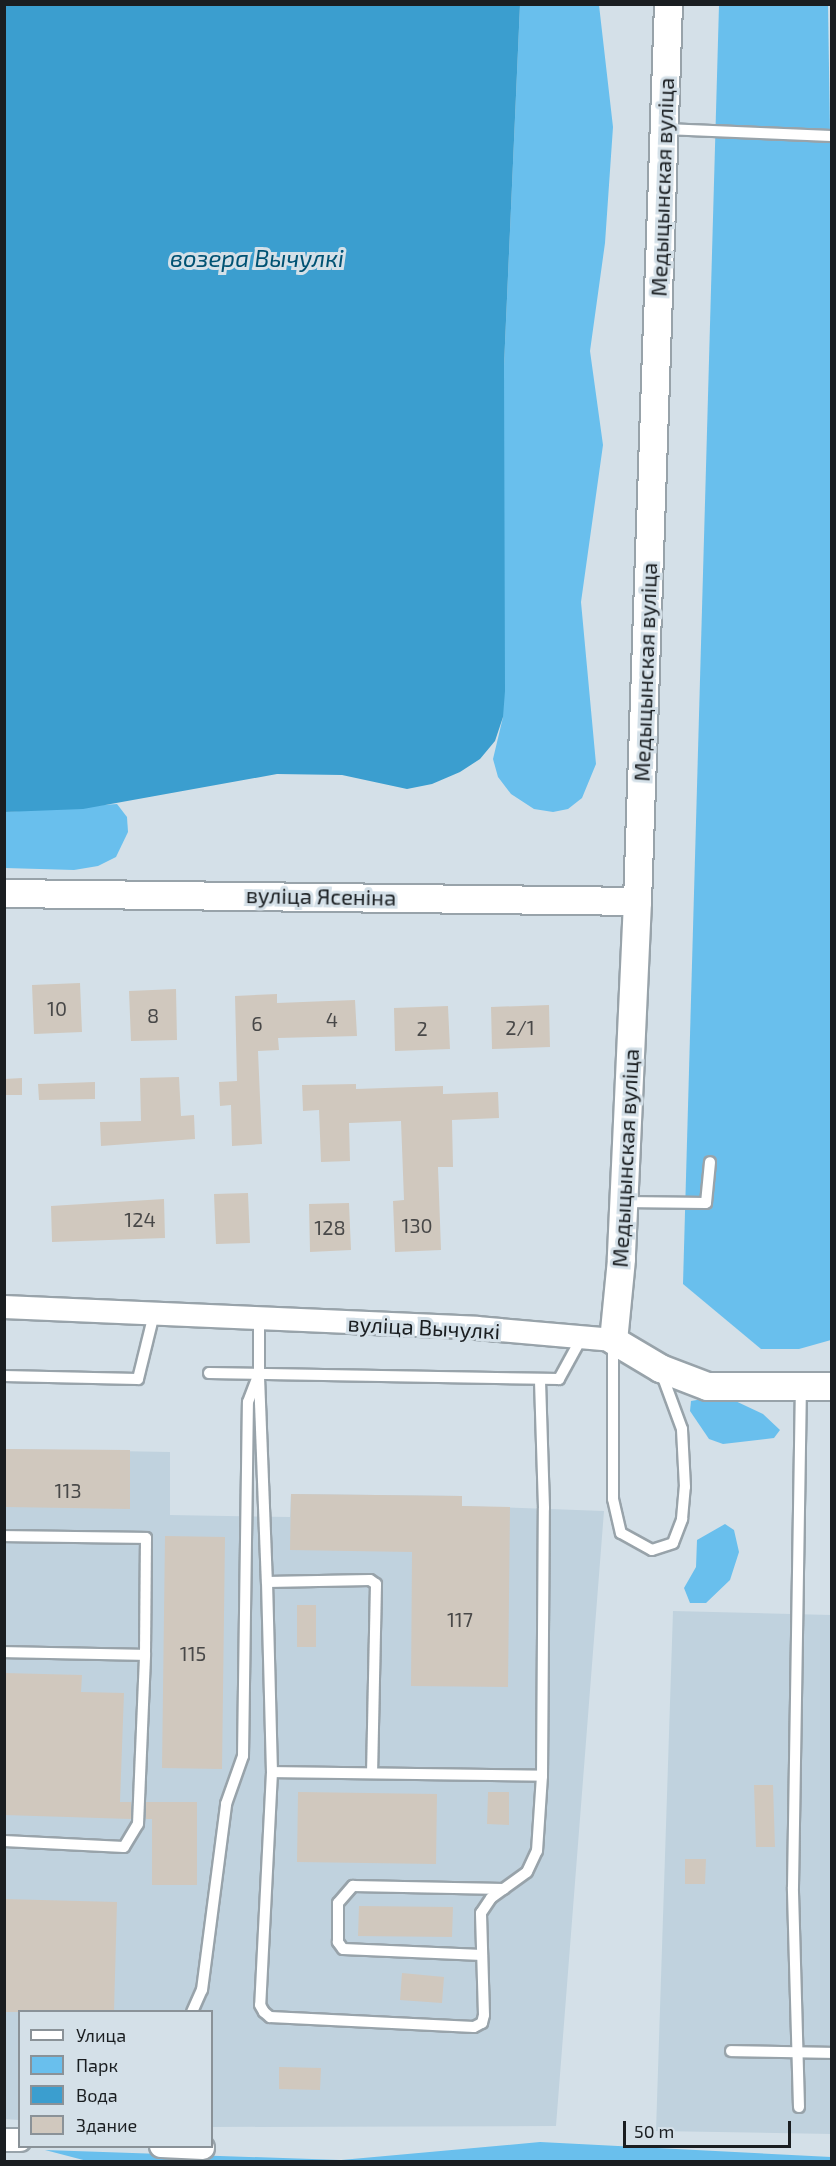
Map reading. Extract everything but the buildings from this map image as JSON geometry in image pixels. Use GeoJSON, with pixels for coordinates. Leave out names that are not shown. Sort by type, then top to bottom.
{"type":"FeatureCollection","features":[{"type":"Feature","properties":{"kind":"street","name":"Медыцынская вуліца"},"geometry":{"type":"LineString","coordinates":[[613,1340],[624,1202],[637,901],[668,4]]}},
{"type":"Feature","properties":{"kind":"street","name":"вуліца Ясеніна"},"geometry":{"type":"LineString","coordinates":[[4,893],[637,901]]}},
{"type":"Feature","properties":{"kind":"street","name":"вуліца Вычулкі"},"geometry":{"type":"LineString","coordinates":[[4,1307],[259,1318],[582,1337],[613,1340],[660,1368],[707,1386],[831,1386]]}},
{"type":"Feature","properties":{"kind":"lane"},"geometry":{"type":"LineString","coordinates":[[664,129],[831,136]]}},
{"type":"Feature","properties":{"kind":"lane"},"geometry":{"type":"LineString","coordinates":[[624,1202],[706,1203],[710,1162]]}},
{"type":"Feature","properties":{"kind":"lane"},"geometry":{"type":"LineString","coordinates":[[4,1376],[138,1379],[154,1314]]}},
{"type":"Feature","properties":{"kind":"lane"},"geometry":{"type":"LineString","coordinates":[[259,1318],[272,1772],[260,2005],[264,2013],[270,2017],[474,2027],[482,2023],[484,2015],[481,1913],[491,1898],[528,1872],[537,1851],[542,1776],[544,1508],[540,1379]]}},
{"type":"Feature","properties":{"kind":"lane"},"geometry":{"type":"LineString","coordinates":[[209,1373],[559,1379],[582,1337]]}},
{"type":"Feature","properties":{"kind":"lane"},"geometry":{"type":"LineString","coordinates":[[613,1340],[613,1499],[621,1533],[652,1550],[673,1543],[682,1519],[685,1487],[682,1428],[660,1368]]}},
{"type":"Feature","properties":{"kind":"lane"},"geometry":{"type":"LineString","coordinates":[[193,2010],[202,1990],[226,1804],[243,1756],[248,1402],[259,1373]]}},
{"type":"Feature","properties":{"kind":"lane"},"geometry":{"type":"LineString","coordinates":[[799,2107],[793,1887],[801,1386]]}},
{"type":"Feature","properties":{"kind":"lane"},"geometry":{"type":"LineString","coordinates":[[4,1536],[146,1538],[145,1655],[138,1824],[124,1847],[4,1841]]}},
{"type":"Feature","properties":{"kind":"lane"},"geometry":{"type":"LineString","coordinates":[[267,1582],[370,1580],[376,1584],[372,1772]]}},
{"type":"Feature","properties":{"kind":"lane"},"geometry":{"type":"LineString","coordinates":[[4,1652],[145,1655]]}},
{"type":"Feature","properties":{"kind":"lane"},"geometry":{"type":"LineString","coordinates":[[272,1772],[542,1776]]}},
{"type":"Feature","properties":{"kind":"lane"},"geometry":{"type":"LineString","coordinates":[[482,1955],[343,1949],[338,1942],[338,1903],[353,1886],[504,1889]]}},
{"type":"Feature","properties":{"kind":"lane"},"geometry":{"type":"LineString","coordinates":[[731,2051],[831,2052]]}},
{"type":"Feature","properties":{"kind":"shaded area"},"geometry":{"type":"Polygon","coordinates":[[[5,1449],[170,1452],[170,1515],[290,1517],[291,1494],[462,1496],[462,1506],[604,1511],[556,2126],[213,2127],[213,2010],[18,2010],[18,2120],[5,2119],[5,1449]]]}},
{"type":"Feature","properties":{"kind":"shaded area"},"geometry":{"type":"Polygon","coordinates":[[[673,1611],[831,1615],[831,2134],[656,2131],[673,1611]]]}},
{"type":"Feature","properties":{"kind":"green space"},"geometry":{"type":"Polygon","coordinates":[[[520,5],[599,5],[613,127],[605,243],[590,351],[603,445],[581,602],[596,764],[582,798],[568,809],[553,812],[534,809],[511,794],[498,777],[493,759],[503,717],[504,366],[520,5]]]}},
{"type":"Feature","properties":{"kind":"green space"},"geometry":{"type":"Polygon","coordinates":[[[719,5],[828,5],[832,260],[831,1340],[799,1349],[761,1349],[683,1284],[719,5]]]}},
{"type":"Feature","properties":{"kind":"green space"},"geometry":{"type":"Polygon","coordinates":[[[117,804],[127,817],[128,832],[116,857],[98,866],[74,870],[5,868],[5,812],[117,804]]]}},
{"type":"Feature","properties":{"kind":"green space"},"geometry":{"type":"Polygon","coordinates":[[[714,1397],[729,1398],[763,1414],[780,1430],[774,1438],[723,1444],[709,1439],[690,1411],[691,1401],[714,1397]]]}},
{"type":"Feature","properties":{"kind":"green space"},"geometry":{"type":"Polygon","coordinates":[[[725,1524],[734,1530],[739,1552],[730,1580],[706,1603],[690,1603],[684,1588],[696,1567],[697,1540],[725,1524]]]}},
{"type":"Feature","properties":{"kind":"green space"},"geometry":{"type":"Polygon","coordinates":[[[540,2142],[831,2157],[832,2161],[91,2162],[45,2150],[341,2160],[540,2142]]]}},
{"type":"Feature","properties":{"kind":"water","name":"возера Вычулкі"},"geometry":{"type":"Polygon","coordinates":[[[5,4],[520,5],[504,366],[505,691],[503,717],[495,741],[480,759],[460,772],[432,784],[407,789],[342,775],[277,774],[83,809],[5,812],[5,4]]]}}]}
